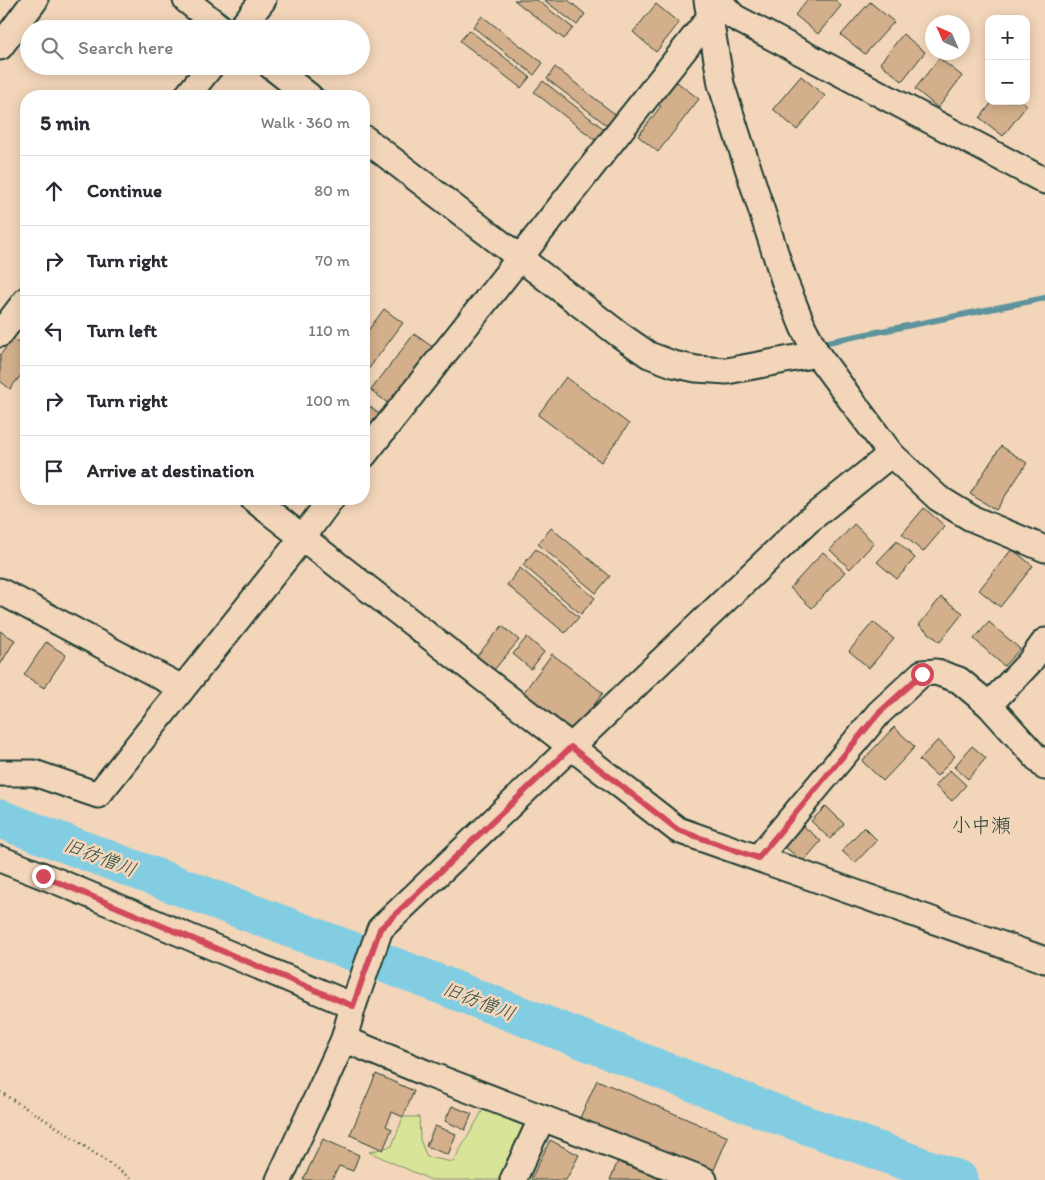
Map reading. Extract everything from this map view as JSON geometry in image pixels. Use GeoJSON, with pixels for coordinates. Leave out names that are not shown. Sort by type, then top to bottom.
{"type":"FeatureCollection","features":[{"type":"Feature","properties":{"kind":"street"},"geometry":{"type":"LineString","coordinates":[[3,37],[35,0]]}},
{"type":"Feature","properties":{"kind":"street"},"geometry":{"type":"LineString","coordinates":[[186,0],[211,20]]}},
{"type":"Feature","properties":{"kind":"street"},"geometry":{"type":"LineString","coordinates":[[247,20],[263,0]]}},
{"type":"Feature","properties":{"kind":"street"},"geometry":{"type":"LineString","coordinates":[[712,6],[1043,176]]}},
{"type":"Feature","properties":{"kind":"street"},"geometry":{"type":"LineString","coordinates":[[370,447],[520,258],[712,6]]}},
{"type":"Feature","properties":{"kind":"street"},"geometry":{"type":"LineString","coordinates":[[712,6],[721,84],[784,280],[803,327],[817,354],[891,454],[938,498],[971,518],[1045,548]]}},
{"type":"Feature","properties":{"kind":"street"},"geometry":{"type":"LineString","coordinates":[[192,90],[204,75]]}},
{"type":"Feature","properties":{"kind":"street"},"geometry":{"type":"LineString","coordinates":[[283,75],[302,90]]}},
{"type":"Feature","properties":{"kind":"street"},"geometry":{"type":"LineString","coordinates":[[370,143],[620,335],[649,355],[673,364],[696,369],[727,371],[817,354]]}},
{"type":"Feature","properties":{"kind":"street"},"geometry":{"type":"LineString","coordinates":[[279,1180],[344,1039],[353,1006],[380,929],[808,521],[891,454]]}},
{"type":"Feature","properties":{"kind":"street"},"geometry":{"type":"LineString","coordinates":[[261,505],[678,830],[1045,960]]}},
{"type":"Feature","properties":{"kind":"street"},"geometry":{"type":"LineString","coordinates":[[0,774],[34,773],[98,795],[327,505]]}},
{"type":"Feature","properties":{"kind":"street"},"geometry":{"type":"LineString","coordinates":[[0,590],[182,688]]}},
{"type":"Feature","properties":{"kind":"street"},"geometry":{"type":"LineString","coordinates":[[990,705],[1030,663],[1045,641]]}},
{"type":"Feature","properties":{"kind":"street"},"geometry":{"type":"LineString","coordinates":[[758,858],[879,713],[922,674],[936,672],[958,680],[990,705],[1045,767]]}},
{"type":"Feature","properties":{"kind":"street"},"geometry":{"type":"LineString","coordinates":[[0,859],[353,1006]]}},
{"type":"Feature","properties":{"kind":"street"},"geometry":{"type":"LineString","coordinates":[[344,1039],[704,1180]]}},
{"type":"Feature","properties":{"kind":"street"},"geometry":{"type":"LineString","coordinates":[[513,1180],[542,1118]]}},
{"type":"Feature","properties":{"kind":"path"},"geometry":{"type":"LineString","coordinates":[[0,1092],[60,1129],[133,1180]]}},
{"type":"Feature","properties":{"kind":"green space"},"geometry":{"type":"Polygon","coordinates":[[[483,1110],[537,1128],[511,1180],[431,1180],[369,1152],[392,1146],[403,1117],[419,1117],[420,1140],[427,1157],[453,1162],[483,1110]]]}},
{"type":"Feature","properties":{"kind":"building"},"geometry":{"type":"Polygon","coordinates":[[[514,0],[537,0],[573,28],[564,39],[514,0]]]}},
{"type":"Feature","properties":{"kind":"building"},"geometry":{"type":"Polygon","coordinates":[[[544,0],[568,0],[585,14],[577,25],[544,0]]]}},
{"type":"Feature","properties":{"kind":"building"},"geometry":{"type":"Polygon","coordinates":[[[807,0],[835,0],[841,6],[818,34],[795,15],[807,0]]]}},
{"type":"Feature","properties":{"kind":"building"},"geometry":{"type":"Polygon","coordinates":[[[870,2],[894,22],[865,54],[841,35],[870,2]]]}},
{"type":"Feature","properties":{"kind":"building"},"geometry":{"type":"Polygon","coordinates":[[[656,4],[679,23],[656,52],[633,32],[656,4]]]}},
{"type":"Feature","properties":{"kind":"building"},"geometry":{"type":"Polygon","coordinates":[[[482,16],[543,63],[534,75],[473,27],[482,16]]]}},
{"type":"Feature","properties":{"kind":"building"},"geometry":{"type":"Polygon","coordinates":[[[469,30],[530,77],[521,88],[460,41],[469,30]]]}},
{"type":"Feature","properties":{"kind":"building"},"geometry":{"type":"Polygon","coordinates":[[[903,34],[925,52],[902,81],[880,63],[903,34]]]}},
{"type":"Feature","properties":{"kind":"building"},"geometry":{"type":"Polygon","coordinates":[[[937,60],[942,60],[962,76],[938,108],[915,89],[937,60]]]}},
{"type":"Feature","properties":{"kind":"building"},"geometry":{"type":"Polygon","coordinates":[[[555,67],[616,115],[608,126],[547,79],[555,67]]]}},
{"type":"Feature","properties":{"kind":"building"},"geometry":{"type":"Polygon","coordinates":[[[801,76],[825,96],[797,130],[773,109],[801,76]]]}},
{"type":"Feature","properties":{"kind":"building"},"geometry":{"type":"Polygon","coordinates":[[[673,79],[699,99],[658,152],[638,136],[661,106],[655,102],[673,79]]]}},
{"type":"Feature","properties":{"kind":"building"},"geometry":{"type":"Polygon","coordinates":[[[543,81],[604,129],[595,140],[534,92],[543,81]]]}},
{"type":"Feature","properties":{"kind":"building"},"geometry":{"type":"Polygon","coordinates":[[[990,105],[1027,105],[1003,136],[980,118],[990,105]]]}},
{"type":"Feature","properties":{"kind":"building"},"geometry":{"type":"Polygon","coordinates":[[[384,309],[403,323],[370,367],[370,328],[384,309]]]}},
{"type":"Feature","properties":{"kind":"building"},"geometry":{"type":"Polygon","coordinates":[[[414,334],[434,348],[390,405],[371,390],[414,334]]]}},
{"type":"Feature","properties":{"kind":"building"},"geometry":{"type":"Polygon","coordinates":[[[13,339],[20,344],[20,376],[10,389],[0,381],[0,355],[13,339]]]}},
{"type":"Feature","properties":{"kind":"building"},"geometry":{"type":"Polygon","coordinates":[[[566,377],[629,424],[601,462],[538,415],[566,377]]]}},
{"type":"Feature","properties":{"kind":"building"},"geometry":{"type":"Polygon","coordinates":[[[370,407],[382,416],[370,433],[370,407]]]}},
{"type":"Feature","properties":{"kind":"building"},"geometry":{"type":"Polygon","coordinates":[[[1001,446],[1027,463],[996,510],[970,494],[1001,446]]]}},
{"type":"Feature","properties":{"kind":"building"},"geometry":{"type":"Polygon","coordinates":[[[924,508],[945,526],[923,552],[902,534],[924,508]]]}},
{"type":"Feature","properties":{"kind":"building"},"geometry":{"type":"Polygon","coordinates":[[[854,524],[874,543],[850,569],[830,550],[854,524]]]}},
{"type":"Feature","properties":{"kind":"building"},"geometry":{"type":"Polygon","coordinates":[[[551,528],[610,576],[596,593],[538,544],[551,528]]]}},
{"type":"Feature","properties":{"kind":"building"},"geometry":{"type":"Polygon","coordinates":[[[897,541],[915,558],[897,579],[877,562],[897,541]]]}},
{"type":"Feature","properties":{"kind":"building"},"geometry":{"type":"Polygon","coordinates":[[[536,549],[595,598],[581,614],[523,565],[536,549]]]}},
{"type":"Feature","properties":{"kind":"building"},"geometry":{"type":"Polygon","coordinates":[[[1012,549],[1033,566],[1000,607],[979,590],[1012,549]]]}},
{"type":"Feature","properties":{"kind":"building"},"geometry":{"type":"Polygon","coordinates":[[[823,552],[845,572],[812,608],[790,588],[823,552]]]}},
{"type":"Feature","properties":{"kind":"building"},"geometry":{"type":"Polygon","coordinates":[[[520,568],[579,617],[565,633],[507,585],[520,568]]]}},
{"type":"Feature","properties":{"kind":"building"},"geometry":{"type":"Polygon","coordinates":[[[941,597],[963,613],[940,642],[919,625],[941,597]]]}},
{"type":"Feature","properties":{"kind":"building"},"geometry":{"type":"Polygon","coordinates":[[[873,622],[894,639],[869,668],[849,651],[873,622]]]}},
{"type":"Feature","properties":{"kind":"building"},"geometry":{"type":"Polygon","coordinates":[[[989,622],[1020,649],[1004,666],[974,639],[989,622]]]}},
{"type":"Feature","properties":{"kind":"building"},"geometry":{"type":"Polygon","coordinates":[[[502,626],[519,640],[493,671],[476,657],[502,626]]]}},
{"type":"Feature","properties":{"kind":"building"},"geometry":{"type":"Polygon","coordinates":[[[0,631],[15,640],[0,665],[0,631]]]}},
{"type":"Feature","properties":{"kind":"building"},"geometry":{"type":"Polygon","coordinates":[[[527,637],[544,652],[531,669],[513,654],[527,637]]]}},
{"type":"Feature","properties":{"kind":"building"},"geometry":{"type":"Polygon","coordinates":[[[46,642],[66,655],[44,688],[24,675],[46,642]]]}},
{"type":"Feature","properties":{"kind":"building"},"geometry":{"type":"Polygon","coordinates":[[[552,654],[603,693],[574,731],[523,693],[552,654]]]}},
{"type":"Feature","properties":{"kind":"building"},"geometry":{"type":"Polygon","coordinates":[[[894,727],[915,747],[883,781],[862,761],[894,727]]]}},
{"type":"Feature","properties":{"kind":"building"},"geometry":{"type":"Polygon","coordinates":[[[938,740],[955,756],[937,776],[919,760],[938,740]]]}},
{"type":"Feature","properties":{"kind":"building"},"geometry":{"type":"Polygon","coordinates":[[[972,746],[986,758],[968,779],[954,767],[972,746]]]}},
{"type":"Feature","properties":{"kind":"building"},"geometry":{"type":"Polygon","coordinates":[[[950,770],[966,785],[952,801],[935,786],[950,770]]]}},
{"type":"Feature","properties":{"kind":"building"},"geometry":{"type":"Polygon","coordinates":[[[826,806],[844,824],[830,839],[811,821],[826,806]]]}},
{"type":"Feature","properties":{"kind":"building"},"geometry":{"type":"Polygon","coordinates":[[[802,825],[821,841],[803,862],[784,846],[802,825]]]}},
{"type":"Feature","properties":{"kind":"building"},"geometry":{"type":"Polygon","coordinates":[[[864,827],[877,840],[855,863],[842,851],[864,827]]]}},
{"type":"Feature","properties":{"kind":"building"},"geometry":{"type":"Polygon","coordinates":[[[376,1074],[414,1091],[403,1117],[392,1112],[386,1126],[392,1129],[383,1150],[350,1135],[376,1074]]]}},
{"type":"Feature","properties":{"kind":"building"},"geometry":{"type":"Polygon","coordinates":[[[597,1080],[728,1137],[711,1177],[579,1120],[597,1080]]]}},
{"type":"Feature","properties":{"kind":"building"},"geometry":{"type":"Polygon","coordinates":[[[452,1106],[472,1114],[465,1130],[445,1121],[452,1106]]]}},
{"type":"Feature","properties":{"kind":"building"},"geometry":{"type":"Polygon","coordinates":[[[435,1126],[456,1134],[448,1155],[426,1146],[435,1126]]]}},
{"type":"Feature","properties":{"kind":"building"},"geometry":{"type":"Polygon","coordinates":[[[323,1139],[359,1155],[353,1171],[339,1166],[332,1180],[303,1180],[323,1139]]]}},
{"type":"Feature","properties":{"kind":"building"},"geometry":{"type":"Polygon","coordinates":[[[550,1140],[579,1155],[566,1180],[532,1180],[531,1179],[550,1140]]]}},
{"type":"Feature","properties":{"kind":"building"},"geometry":{"type":"Polygon","coordinates":[[[618,1161],[662,1180],[610,1180],[618,1161]]]}},
{"type":"Feature","properties":{"kind":"waterway"},"geometry":{"type":"LineString","coordinates":[[215,8],[231,20]]}},
{"type":"Feature","properties":{"kind":"waterway"},"geometry":{"type":"LineString","coordinates":[[314,86],[319,90]]}},
{"type":"Feature","properties":{"kind":"waterway"},"geometry":{"type":"LineString","coordinates":[[818,344],[1045,298]]}},
{"type":"Feature","properties":{"kind":"waterway","name":"旧彷僧川"},"geometry":{"type":"LineString","coordinates":[[0,819],[400,969],[773,1113],[959,1180]]}},
{"type":"Feature","properties":{"kind":"district","name":"小中瀬"},"geometry":{"type":"Point","coordinates":[981,825]}},
{"type":"Feature","properties":{"kind":"route"},"geometry":{"type":"LineString","coordinates":[[43,876],[353,1006],[380,929],[571,747],[678,830],[758,858],[879,713],[922,674]]}}]}
